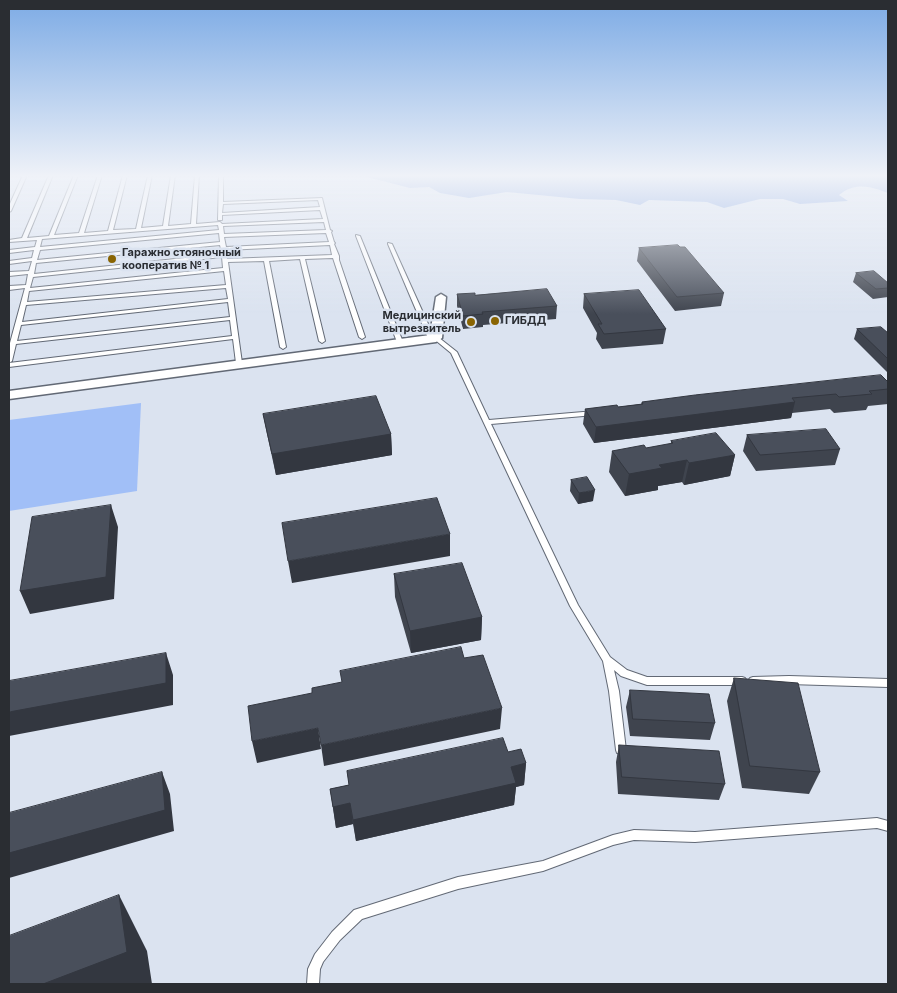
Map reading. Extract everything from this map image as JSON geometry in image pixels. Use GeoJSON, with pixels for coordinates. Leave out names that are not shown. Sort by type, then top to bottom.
{"type":"FeatureCollection","features":[{"type":"Feature","properties":{"kind":"street"},"geometry":{"type":"LineString","coordinates":[[9,394],[434,338],[441,297]]}},
{"type":"Feature","properties":{"kind":"lane"},"geometry":{"type":"LineString","coordinates":[[24,240],[32,221]]}},
{"type":"Feature","properties":{"kind":"lane"},"geometry":{"type":"LineString","coordinates":[[52,238],[58,221]]}},
{"type":"Feature","properties":{"kind":"lane"},"geometry":{"type":"LineString","coordinates":[[81,235],[85,221]]}},
{"type":"Feature","properties":{"kind":"lane"},"geometry":{"type":"LineString","coordinates":[[110,233],[113,221]]}},
{"type":"Feature","properties":{"kind":"lane"},"geometry":{"type":"LineString","coordinates":[[138,230],[140,221]]}},
{"type":"Feature","properties":{"kind":"lane"},"geometry":{"type":"LineString","coordinates":[[165,228],[166,221]]}},
{"type":"Feature","properties":{"kind":"lane"},"geometry":{"type":"LineString","coordinates":[[193,221],[193,226]]}},
{"type":"Feature","properties":{"kind":"lane"},"geometry":{"type":"LineString","coordinates":[[222,221],[226,269],[240,363]]}},
{"type":"Feature","properties":{"kind":"lane"},"geometry":{"type":"LineString","coordinates":[[9,274],[31,274],[319,221]]}},
{"type":"Feature","properties":{"kind":"lane"},"geometry":{"type":"LineString","coordinates":[[326,221],[362,337]]}},
{"type":"Feature","properties":{"kind":"lane"},"geometry":{"type":"LineString","coordinates":[[9,241],[193,226],[266,260],[336,256]]}},
{"type":"Feature","properties":{"kind":"lane"},"geometry":{"type":"LineString","coordinates":[[9,262],[35,261],[223,240],[330,231]]}},
{"type":"Feature","properties":{"kind":"lane"},"geometry":{"type":"LineString","coordinates":[[358,236],[400,342]]}},
{"type":"Feature","properties":{"kind":"lane"},"geometry":{"type":"LineString","coordinates":[[9,361],[40,238]]}},
{"type":"Feature","properties":{"kind":"lane"},"geometry":{"type":"LineString","coordinates":[[9,251],[223,240],[333,243]]}},
{"type":"Feature","properties":{"kind":"lane"},"geometry":{"type":"LineString","coordinates":[[390,244],[434,338],[454,352],[574,606],[607,660],[614,691],[621,750]]}},
{"type":"Feature","properties":{"kind":"lane"},"geometry":{"type":"LineString","coordinates":[[302,258],[322,341]]}},
{"type":"Feature","properties":{"kind":"lane"},"geometry":{"type":"LineString","coordinates":[[266,260],[283,347]]}},
{"type":"Feature","properties":{"kind":"lane"},"geometry":{"type":"LineString","coordinates":[[9,288],[28,288],[226,269]]}},
{"type":"Feature","properties":{"kind":"lane"},"geometry":{"type":"LineString","coordinates":[[24,304],[229,286]]}},
{"type":"Feature","properties":{"kind":"lane"},"geometry":{"type":"LineString","coordinates":[[18,324],[231,300]]}},
{"type":"Feature","properties":{"kind":"lane"},"geometry":{"type":"LineString","coordinates":[[13,343],[233,318]]}},
{"type":"Feature","properties":{"kind":"lane"},"geometry":{"type":"LineString","coordinates":[[9,365],[236,337]]}},
{"type":"Feature","properties":{"kind":"lane"},"geometry":{"type":"LineString","coordinates":[[487,422],[607,412]]}},
{"type":"Feature","properties":{"kind":"lane"},"geometry":{"type":"LineString","coordinates":[[607,660],[624,673],[646,681],[789,680],[888,683]]}},
{"type":"Feature","properties":{"kind":"lane"},"geometry":{"type":"LineString","coordinates":[[313,984],[314,969],[319,958],[336,936],[358,914],[458,883],[543,866],[613,840],[634,835],[695,837],[876,823],[888,826]]}},
{"type":"Feature","properties":{"kind":"shaded area"},"geometry":{"type":"Polygon","coordinates":[[[141,403],[137,491],[9,511],[9,420],[141,403]]]}},
{"type":"Feature","properties":{"kind":"building"},"geometry":{"type":"Polygon","coordinates":[[[678,245],[685,247],[724,293],[677,297],[639,248],[678,245]]]}},
{"type":"Feature","properties":{"kind":"building"},"geometry":{"type":"Polygon","coordinates":[[[874,271],[888,283],[888,288],[876,289],[856,273],[874,271]]]}},
{"type":"Feature","properties":{"kind":"building"},"geometry":{"type":"Polygon","coordinates":[[[547,289],[557,306],[482,312],[483,314],[463,316],[457,294],[475,293],[475,295],[547,289]]]}},
{"type":"Feature","properties":{"kind":"building"},"geometry":{"type":"Polygon","coordinates":[[[639,290],[666,329],[604,334],[598,324],[602,324],[584,294],[639,290]]]}},
{"type":"Feature","properties":{"kind":"building"},"geometry":{"type":"Polygon","coordinates":[[[881,327],[888,333],[888,359],[857,329],[881,327]]]}},
{"type":"Feature","properties":{"kind":"building"},"geometry":{"type":"Polygon","coordinates":[[[881,375],[888,382],[888,389],[869,391],[872,394],[839,397],[836,394],[792,398],[795,402],[596,427],[585,409],[617,405],[618,407],[695,395],[881,375]]]}},
{"type":"Feature","properties":{"kind":"building"},"geometry":{"type":"Polygon","coordinates":[[[376,396],[391,434],[272,454],[263,414],[376,396]]]}},
{"type":"Feature","properties":{"kind":"building"},"geometry":{"type":"Polygon","coordinates":[[[826,429],[840,449],[760,455],[747,435],[826,429]]]}},
{"type":"Feature","properties":{"kind":"building"},"geometry":{"type":"Polygon","coordinates":[[[716,433],[735,455],[689,463],[687,460],[659,465],[662,468],[629,474],[612,451],[644,445],[646,448],[673,443],[671,441],[716,433]]]}},
{"type":"Feature","properties":{"kind":"building"},"geometry":{"type":"Polygon","coordinates":[[[587,477],[595,490],[579,493],[571,480],[587,477]]]}},
{"type":"Feature","properties":{"kind":"building"},"geometry":{"type":"Polygon","coordinates":[[[437,498],[450,534],[288,561],[282,523],[437,498]]]}},
{"type":"Feature","properties":{"kind":"building"},"geometry":{"type":"Polygon","coordinates":[[[111,505],[106,577],[20,591],[32,517],[111,505]]]}},
{"type":"Feature","properties":{"kind":"building"},"geometry":{"type":"Polygon","coordinates":[[[462,563],[482,617],[410,631],[394,574],[462,563]]]}},
{"type":"Feature","properties":{"kind":"building"},"geometry":{"type":"Polygon","coordinates":[[[461,647],[464,658],[483,655],[502,708],[321,745],[318,728],[252,741],[248,706],[312,693],[312,688],[342,682],[340,671],[461,647]]]}},
{"type":"Feature","properties":{"kind":"building"},"geometry":{"type":"Polygon","coordinates":[[[166,653],[166,683],[9,712],[9,681],[166,653]]]}},
{"type":"Feature","properties":{"kind":"building"},"geometry":{"type":"Polygon","coordinates":[[[734,678],[798,683],[820,772],[750,766],[734,678]]]}},
{"type":"Feature","properties":{"kind":"building"},"geometry":{"type":"Polygon","coordinates":[[[630,690],[709,694],[715,723],[633,719],[630,690]]]}},
{"type":"Feature","properties":{"kind":"building"},"geometry":{"type":"Polygon","coordinates":[[[503,738],[508,752],[521,749],[526,763],[511,767],[516,783],[353,820],[350,803],[333,807],[330,789],[349,785],[347,771],[503,738]]]}},
{"type":"Feature","properties":{"kind":"building"},"geometry":{"type":"Polygon","coordinates":[[[619,745],[719,751],[725,784],[622,777],[619,745]]]}},
{"type":"Feature","properties":{"kind":"building"},"geometry":{"type":"Polygon","coordinates":[[[162,772],[165,810],[9,853],[9,813],[162,772]]]}},
{"type":"Feature","properties":{"kind":"building"},"geometry":{"type":"Polygon","coordinates":[[[119,895],[127,952],[43,984],[9,984],[9,936],[119,895]]]}},
{"type":"Feature","properties":{"kind":"place","name":"Гаражно стояночный кооператив № 1"},"geometry":{"type":"Point","coordinates":[112,259]}},
{"type":"Feature","properties":{"kind":"place","name":"ГИБДД"},"geometry":{"type":"Point","coordinates":[495,321]}},
{"type":"Feature","properties":{"kind":"place","name":"Медицинский вытрезвитель"},"geometry":{"type":"Point","coordinates":[471,322]}}]}
